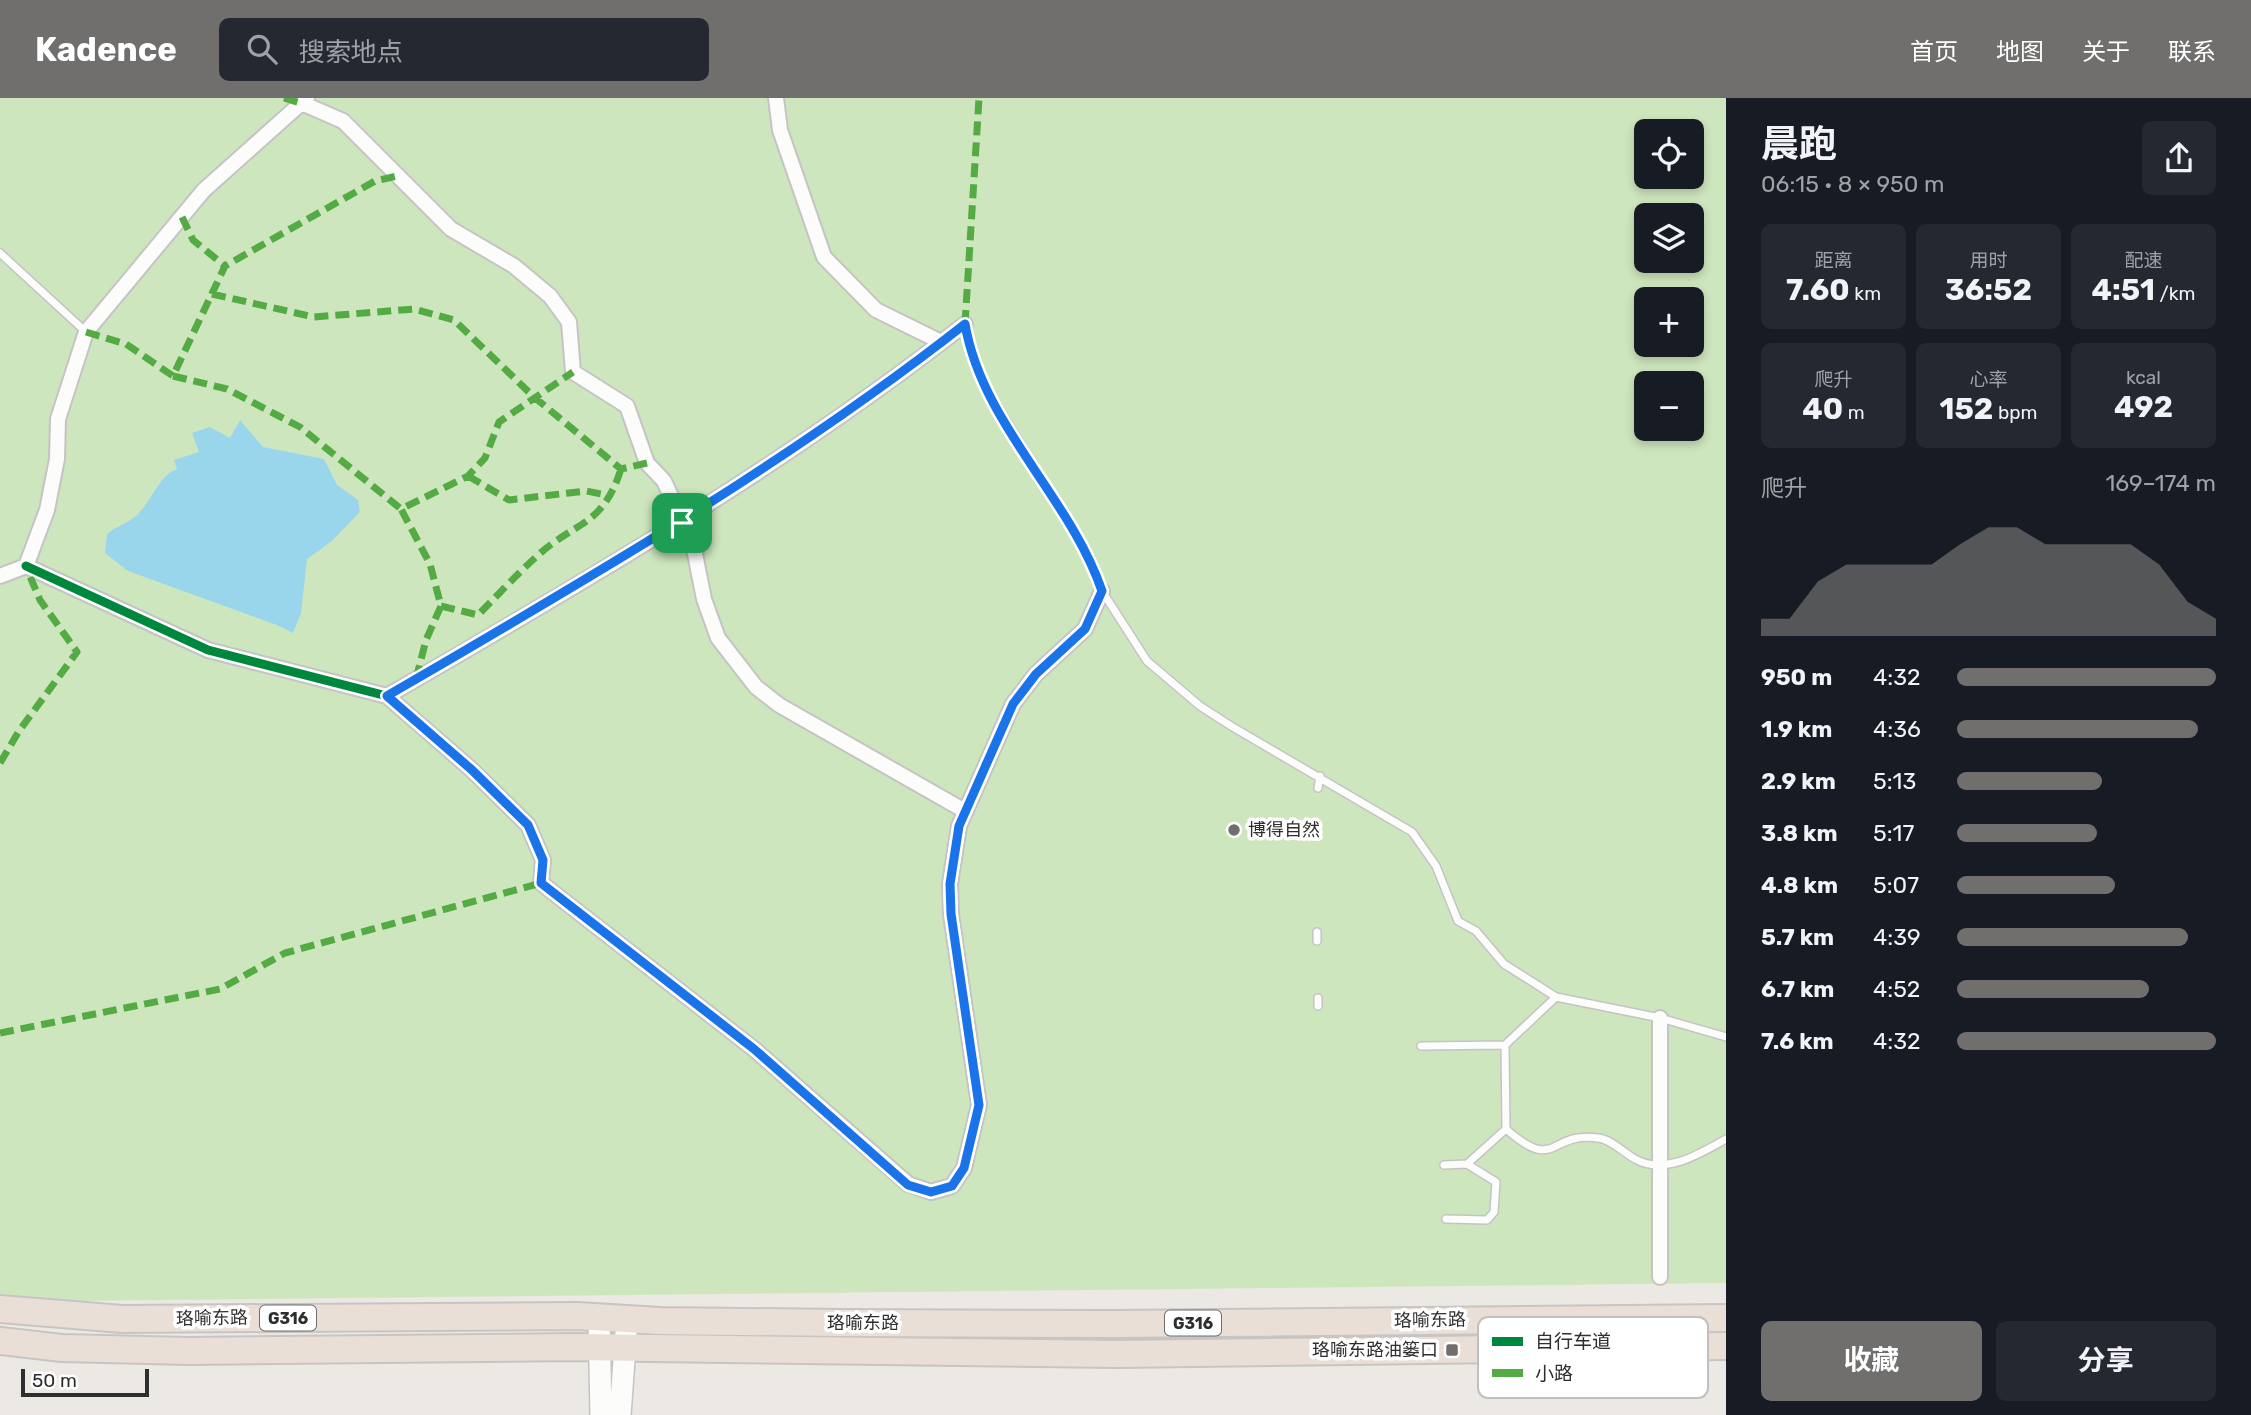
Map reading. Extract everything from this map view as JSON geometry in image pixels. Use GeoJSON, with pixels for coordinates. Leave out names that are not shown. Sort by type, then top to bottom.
{"type":"FeatureCollection","features":[{"type":"Feature","properties":{"kind":"highway","name":"珞喻东路"},"geometry":{"type":"LineString","coordinates":[[0,1309],[122,1319],[599,1317],[1114,1324],[1478,1320]]}},
{"type":"Feature","properties":{"kind":"highway","name":"珞喻东路"},"geometry":{"type":"LineString","coordinates":[[1708,1318],[1726,1318]]}},
{"type":"Feature","properties":{"kind":"highway","name":"珞喻东路"},"geometry":{"type":"LineString","coordinates":[[0,1341],[62,1348],[201,1351],[612,1348],[1116,1354],[1478,1349]]}},
{"type":"Feature","properties":{"kind":"highway","name":"珞喻东路"},"geometry":{"type":"LineString","coordinates":[[1708,1346],[1726,1346]]}},
{"type":"Feature","properties":{"kind":"main road"},"geometry":{"type":"LineString","coordinates":[[599,1317],[612,1348],[620,1415]]}},
{"type":"Feature","properties":{"kind":"main road"},"geometry":{"type":"LineString","coordinates":[[601,1415],[612,1348],[626,1319]]}},
{"type":"Feature","properties":{"kind":"street"},"geometry":{"type":"LineString","coordinates":[[776,98],[780,130],[824,257],[876,310],[941,342]]}},
{"type":"Feature","properties":{"kind":"street"},"geometry":{"type":"LineString","coordinates":[[26,566],[47,510],[57,459],[58,419],[86,332],[204,190],[305,101],[342,121],[451,229],[513,266],[550,296],[569,322],[573,372],[627,406],[647,463],[664,481],[692,544],[704,599],[718,638],[756,687],[779,705],[965,811]]}},
{"type":"Feature","properties":{"kind":"street"},"geometry":{"type":"LineString","coordinates":[[387,696],[682,523],[890,383],[965,324]]}},
{"type":"Feature","properties":{"kind":"street"},"geometry":{"type":"LineString","coordinates":[[0,576],[26,566],[208,650],[387,696],[472,770],[528,825],[543,860],[541,883],[754,1049],[908,1185],[931,1192],[952,1186],[964,1168],[979,1105],[951,914],[950,884],[959,826],[1013,704],[1036,674],[1085,629],[1102,591]]}},
{"type":"Feature","properties":{"kind":"street"},"geometry":{"type":"LineString","coordinates":[[1660,1018],[1660,1277]]}},
{"type":"Feature","properties":{"kind":"lane"},"geometry":{"type":"LineString","coordinates":[[0,253],[86,332]]}},
{"type":"Feature","properties":{"kind":"lane"},"geometry":{"type":"LineString","coordinates":[[965,324],[968,344],[990,394],[1037,475],[1091,558],[1102,591],[1147,661],[1200,706],[1412,832],[1436,866],[1458,921],[1476,932],[1504,964],[1556,997],[1660,1018],[1726,1037]]}},
{"type":"Feature","properties":{"kind":"lane"},"geometry":{"type":"LineString","coordinates":[[1318,788],[1320,776]]}},
{"type":"Feature","properties":{"kind":"lane"},"geometry":{"type":"LineString","coordinates":[[1421,1046],[1505,1045],[1556,997]]}},
{"type":"Feature","properties":{"kind":"lane"},"geometry":{"type":"LineString","coordinates":[[1505,1045],[1506,1129],[1528,1148],[1542,1152],[1578,1137],[1602,1138],[1639,1162],[1686,1162],[1726,1139]]}},
{"type":"Feature","properties":{"kind":"lane"},"geometry":{"type":"LineString","coordinates":[[1467,1164],[1506,1129]]}},
{"type":"Feature","properties":{"kind":"lane"},"geometry":{"type":"LineString","coordinates":[[1444,1165],[1467,1164],[1496,1182],[1494,1212],[1487,1220],[1446,1219]]}},
{"type":"Feature","properties":{"kind":"green space"},"geometry":{"type":"Polygon","coordinates":[[[0,98],[1726,98],[1726,1283],[71,1301],[0,1294],[0,98]]]}},
{"type":"Feature","properties":{"kind":"water"},"geometry":{"type":"Polygon","coordinates":[[[240,420],[263,447],[324,459],[337,485],[358,500],[360,512],[332,541],[307,559],[301,613],[293,633],[128,571],[105,553],[107,534],[140,512],[165,477],[177,469],[174,460],[199,452],[192,433],[210,427],[230,438],[240,420]]]}},
{"type":"Feature","properties":{"kind":"marked path"},"geometry":{"type":"LineString","coordinates":[[284,98],[304,104]]}},
{"type":"Feature","properties":{"kind":"marked path"},"geometry":{"type":"LineString","coordinates":[[965,324],[979,98]]}},
{"type":"Feature","properties":{"kind":"marked path"},"geometry":{"type":"LineString","coordinates":[[86,332],[126,344],[173,376],[225,266],[375,181],[397,176]]}},
{"type":"Feature","properties":{"kind":"marked path"},"geometry":{"type":"LineString","coordinates":[[182,217],[193,240],[225,266]]}},
{"type":"Feature","properties":{"kind":"marked path"},"geometry":{"type":"LineString","coordinates":[[212,294],[314,317],[414,309],[454,320],[534,397],[621,469],[647,463]]}},
{"type":"Feature","properties":{"kind":"marked path"},"geometry":{"type":"LineString","coordinates":[[416,679],[426,640],[441,606],[430,564],[401,509],[468,476],[485,458],[499,422],[573,372]]}},
{"type":"Feature","properties":{"kind":"marked path"},"geometry":{"type":"LineString","coordinates":[[173,376],[227,389],[300,427],[401,509]]}},
{"type":"Feature","properties":{"kind":"marked path"},"geometry":{"type":"LineString","coordinates":[[441,606],[478,615],[536,557],[596,513],[614,488],[621,469]]}},
{"type":"Feature","properties":{"kind":"marked path"},"geometry":{"type":"LineString","coordinates":[[468,476],[509,500],[586,491],[612,496]]}},
{"type":"Feature","properties":{"kind":"marked path"},"geometry":{"type":"LineString","coordinates":[[0,763],[19,731],[77,652],[40,600],[26,567]]}},
{"type":"Feature","properties":{"kind":"marked path"},"geometry":{"type":"LineString","coordinates":[[0,1033],[220,989],[285,953],[541,883]]}},
{"type":"Feature","properties":{"kind":"cycle path"},"geometry":{"type":"LineString","coordinates":[[26,566],[208,650],[387,696],[610,565],[755,474],[826,426],[965,324]]}},
{"type":"Feature","properties":{"kind":"cycle path"},"geometry":{"type":"LineString","coordinates":[[387,696],[472,770],[528,825],[543,860],[541,883],[754,1049],[908,1184],[931,1192],[952,1186],[964,1168],[979,1105],[951,914],[950,884],[959,826],[1013,704],[1036,674],[1085,629],[1102,591]]}},
{"type":"Feature","properties":{"kind":"place","name":"博得自然"},"geometry":{"type":"Point","coordinates":[1234,830]}},
{"type":"Feature","properties":{"kind":"place","name":"珞喻东路油篓口"},"geometry":{"type":"Point","coordinates":[1452,1350]}},
{"type":"Feature","properties":{"kind":"route"},"geometry":{"type":"LineString","coordinates":[[965,324],[968,344],[990,394],[1037,475],[1091,558],[1102,591],[1085,629],[1036,674],[1013,704],[959,826],[950,884],[951,914],[979,1105],[964,1168],[952,1186],[931,1192],[908,1185],[754,1049],[541,883],[543,860],[528,825],[472,770],[387,696],[682,523],[890,383],[965,324]]}}]}
